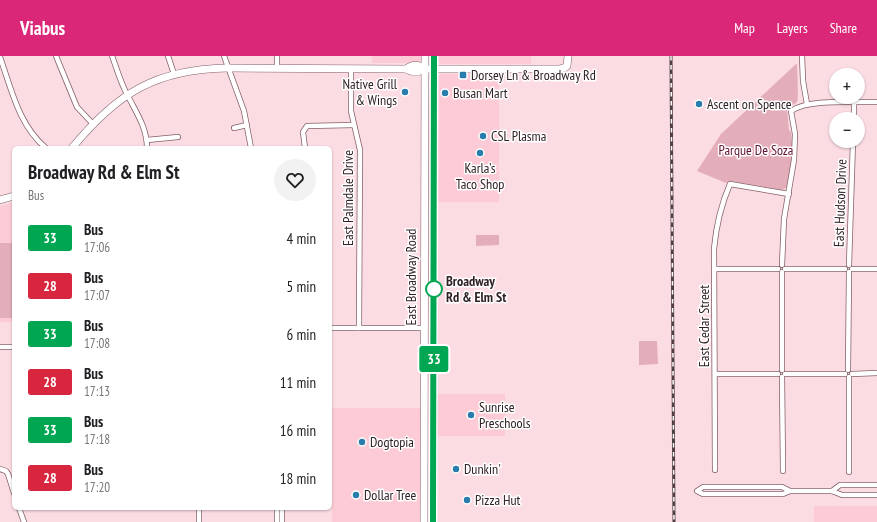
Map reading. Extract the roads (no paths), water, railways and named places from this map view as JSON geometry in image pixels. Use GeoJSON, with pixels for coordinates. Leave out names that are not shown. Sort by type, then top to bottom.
{"type":"FeatureCollection","features":[{"type":"Feature","properties":{"kind":"main road","name":"East Broadway Road"},"geometry":{"type":"LineString","coordinates":[[424,522],[425,56]]}},
{"type":"Feature","properties":{"kind":"main road","name":"East Broadway Road"},"geometry":{"type":"LineString","coordinates":[[433,522],[434,56]]}},
{"type":"Feature","properties":{"kind":"main road"},"geometry":{"type":"LineString","coordinates":[[74,146],[93,124],[111,107],[127,95],[150,82],[174,74],[201,69],[406,69],[411,72],[420,72],[425,69],[560,69],[567,66],[568,56]]}},
{"type":"Feature","properties":{"kind":"main road"},"geometry":{"type":"LineString","coordinates":[[0,200],[12,197]]}},
{"type":"Feature","properties":{"kind":"main road"},"geometry":{"type":"LineString","coordinates":[[424,199],[434,200]]}},
{"type":"Feature","properties":{"kind":"main road"},"geometry":{"type":"LineString","coordinates":[[424,328],[434,328]]}},
{"type":"Feature","properties":{"kind":"main road"},"geometry":{"type":"LineString","coordinates":[[424,446],[433,446]]}},
{"type":"Feature","properties":{"kind":"street"},"geometry":{"type":"LineString","coordinates":[[56,56],[77,107],[93,124]]}},
{"type":"Feature","properties":{"kind":"street"},"geometry":{"type":"LineString","coordinates":[[112,56],[127,95],[145,129],[147,146]]}},
{"type":"Feature","properties":{"kind":"street"},"geometry":{"type":"LineString","coordinates":[[168,56],[174,74]]}},
{"type":"Feature","properties":{"kind":"street"},"geometry":{"type":"LineString","coordinates":[[224,56],[240,97],[251,146]]}},
{"type":"Feature","properties":{"kind":"street"},"geometry":{"type":"LineString","coordinates":[[277,56],[277,68]]}},
{"type":"Feature","properties":{"kind":"street"},"geometry":{"type":"LineString","coordinates":[[802,56],[803,81],[807,104]]}},
{"type":"Feature","properties":{"kind":"street"},"geometry":{"type":"LineString","coordinates":[[0,57],[21,113],[28,127],[39,143],[43,146]]}},
{"type":"Feature","properties":{"kind":"street","name":"East Palmdale Drive"},"geometry":{"type":"LineString","coordinates":[[351,69],[351,111],[360,150],[359,328]]}},
{"type":"Feature","properties":{"kind":"street"},"geometry":{"type":"LineString","coordinates":[[783,471],[782,269],[784,223],[795,152],[791,111],[807,104],[829,102]]}},
{"type":"Feature","properties":{"kind":"street"},"geometry":{"type":"LineString","coordinates":[[865,103],[877,102]]}},
{"type":"Feature","properties":{"kind":"street"},"geometry":{"type":"LineString","coordinates":[[234,128],[247,125]]}},
{"type":"Feature","properties":{"kind":"street"},"geometry":{"type":"LineString","coordinates":[[305,146],[303,132],[309,125],[354,125]]}},
{"type":"Feature","properties":{"kind":"street"},"geometry":{"type":"LineString","coordinates":[[147,140],[178,137]]}},
{"type":"Feature","properties":{"kind":"street","name":"East Hudson Drive"},"geometry":{"type":"LineString","coordinates":[[849,472],[849,225],[853,148]]}},
{"type":"Feature","properties":{"kind":"street","name":"East Cedar Street"},"geometry":{"type":"LineString","coordinates":[[716,470],[714,249],[716,228],[721,207],[730,184],[789,194]]}},
{"type":"Feature","properties":{"kind":"street"},"geometry":{"type":"LineString","coordinates":[[715,268],[877,269]]}},
{"type":"Feature","properties":{"kind":"street"},"geometry":{"type":"LineString","coordinates":[[332,328],[424,328]]}},
{"type":"Feature","properties":{"kind":"street"},"geometry":{"type":"LineString","coordinates":[[0,347],[12,347]]}},
{"type":"Feature","properties":{"kind":"street"},"geometry":{"type":"LineString","coordinates":[[716,374],[877,374]]}},
{"type":"Feature","properties":{"kind":"street"},"geometry":{"type":"LineString","coordinates":[[0,470],[6,471],[12,487]]}},
{"type":"Feature","properties":{"kind":"street"},"geometry":{"type":"LineString","coordinates":[[832,491],[840,485],[877,485]]}},
{"type":"Feature","properties":{"kind":"street"},"geometry":{"type":"LineString","coordinates":[[790,491],[782,487],[703,487],[697,491],[703,494],[783,494],[790,491],[832,491],[842,495],[877,495]]}},
{"type":"Feature","properties":{"kind":"street"},"geometry":{"type":"LineString","coordinates":[[20,510],[24,522]]}},
{"type":"Feature","properties":{"kind":"street"},"geometry":{"type":"LineString","coordinates":[[199,510],[199,522]]}},
{"type":"Feature","properties":{"kind":"street"},"geometry":{"type":"LineString","coordinates":[[277,510],[277,522]]}},
{"type":"Feature","properties":{"kind":"street"},"geometry":{"type":"LineString","coordinates":[[282,510],[282,522]]}},
{"type":"Feature","properties":{"kind":"railway"},"geometry":{"type":"LineString","coordinates":[[671,56],[674,522]]}},
{"type":"Feature","properties":{"kind":"place","name":"Dorsey Ln & Broadway Rd"},"geometry":{"type":"Point","coordinates":[463,75]}},
{"type":"Feature","properties":{"kind":"place","name":"Native Grill & Wings"},"geometry":{"type":"Point","coordinates":[405,92]}},
{"type":"Feature","properties":{"kind":"place","name":"Busan Mart"},"geometry":{"type":"Point","coordinates":[445,93]}},
{"type":"Feature","properties":{"kind":"place","name":"Ascent on Spence"},"geometry":{"type":"Point","coordinates":[699,104]}},
{"type":"Feature","properties":{"kind":"place","name":"CSL Plasma"},"geometry":{"type":"Point","coordinates":[483,136]}},
{"type":"Feature","properties":{"kind":"place","name":"Karla’s Taco Shop"},"geometry":{"type":"Point","coordinates":[480,153]}},
{"type":"Feature","properties":{"kind":"place","name":"Broadway Rd & Elm St"},"geometry":{"type":"Point","coordinates":[434,289]}},
{"type":"Feature","properties":{"kind":"place","name":"Sunrise Preschools"},"geometry":{"type":"Point","coordinates":[471,415]}},
{"type":"Feature","properties":{"kind":"place","name":"Dogtopia"},"geometry":{"type":"Point","coordinates":[362,442]}},
{"type":"Feature","properties":{"kind":"place","name":"Dunkin'"},"geometry":{"type":"Point","coordinates":[456,469]}},
{"type":"Feature","properties":{"kind":"place","name":"Dollar Tree"},"geometry":{"type":"Point","coordinates":[356,495]}},
{"type":"Feature","properties":{"kind":"place","name":"Pizza Hut"},"geometry":{"type":"Point","coordinates":[467,500]}},
{"type":"Feature","properties":{"kind":"park label","name":"Parque De Soza"},"geometry":{"type":"Point","coordinates":[756,150]}}]}
